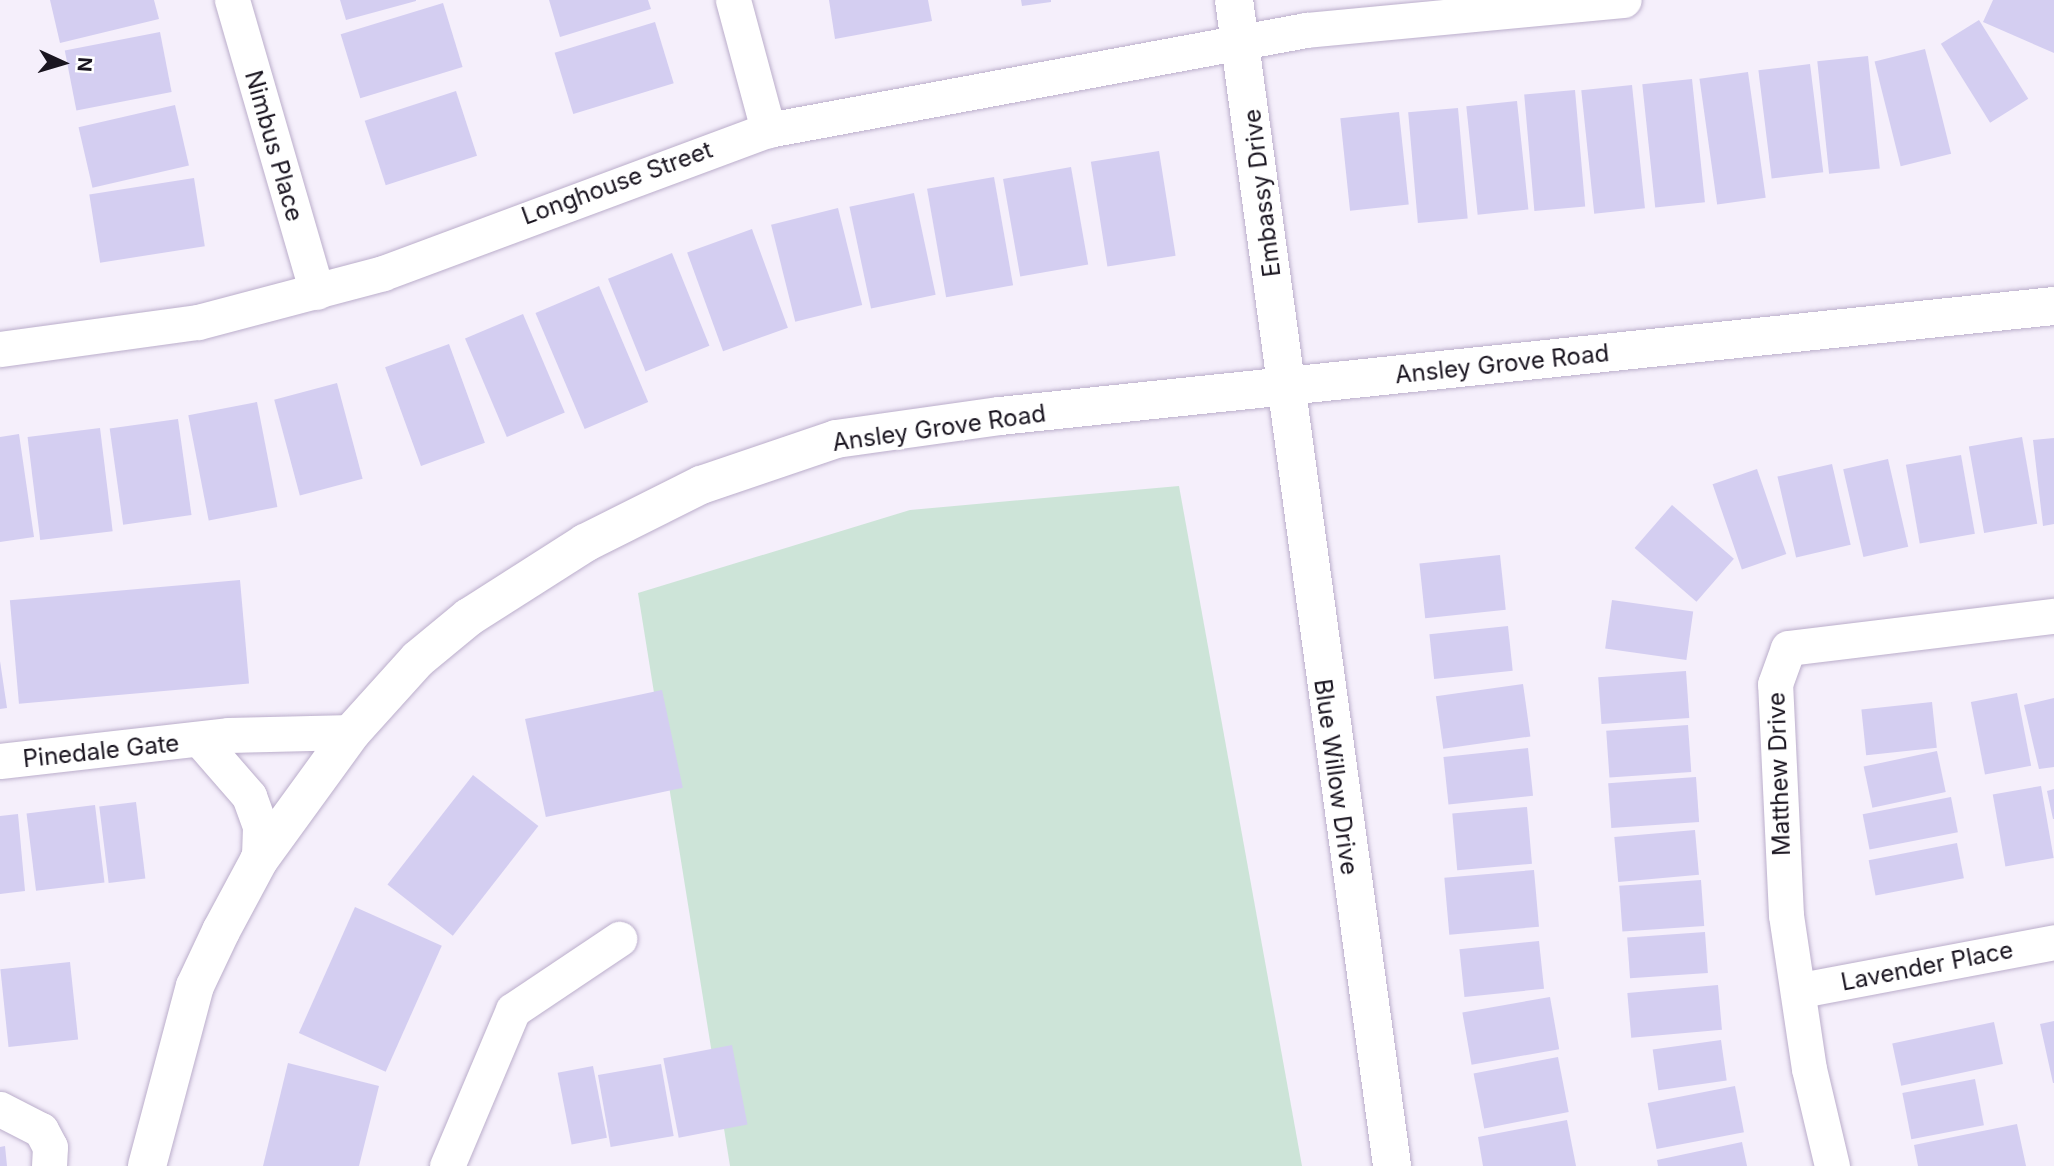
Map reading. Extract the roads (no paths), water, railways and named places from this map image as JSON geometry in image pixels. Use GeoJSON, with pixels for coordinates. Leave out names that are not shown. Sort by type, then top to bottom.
{"type":"FeatureCollection","features":[{"type":"Feature","properties":{"kind":"street","name":"Nimbus Place"},"geometry":{"type":"LineString","coordinates":[[232,0],[317,292]]}},
{"type":"Feature","properties":{"kind":"street"},"geometry":{"type":"LineString","coordinates":[[733,0],[768,130]]}},
{"type":"Feature","properties":{"kind":"street","name":"Embassy Drive"},"geometry":{"type":"LineString","coordinates":[[1234,0],[1242,43],[1286,387]]}},
{"type":"Feature","properties":{"kind":"street","name":"Longhouse Street"},"geometry":{"type":"LineString","coordinates":[[0,349],[198,323],[317,292],[383,273],[768,130],[1306,30],[1624,0]]}},
{"type":"Feature","properties":{"kind":"street","name":"Ansley Grove Road"},"geometry":{"type":"LineString","coordinates":[[147,1166],[195,986],[259,860],[352,732],[418,659],[469,617],[585,543],[701,485],[836,439],[1286,387],[2054,306]]}},
{"type":"Feature","properties":{"kind":"street","name":"Blue Willow Drive"},"geometry":{"type":"LineString","coordinates":[[1286,387],[1392,1166]]}},
{"type":"Feature","properties":{"kind":"street","name":"Matthew Drive"},"geometry":{"type":"LineString","coordinates":[[1832,1166],[1809,1069],[1801,990],[1786,915],[1775,741],[1775,684],[1788,648],[2054,616]]}},
{"type":"Feature","properties":{"kind":"street","name":"Pinedale Gate"},"geometry":{"type":"LineString","coordinates":[[0,761],[202,742],[228,735],[352,732]]}},
{"type":"Feature","properties":{"kind":"street","name":"Pinedale Gate"},"geometry":{"type":"LineString","coordinates":[[202,742],[249,796],[260,827],[259,860]]}},
{"type":"Feature","properties":{"kind":"street"},"geometry":{"type":"LineString","coordinates":[[447,1166],[513,1010],[619,939]]}},
{"type":"Feature","properties":{"kind":"street","name":"Lavender Place"},"geometry":{"type":"LineString","coordinates":[[1801,990],[2054,942]]}},
{"type":"Feature","properties":{"kind":"street"},"geometry":{"type":"LineString","coordinates":[[0,1109],[41,1130],[50,1147],[49,1166]]}}]}
